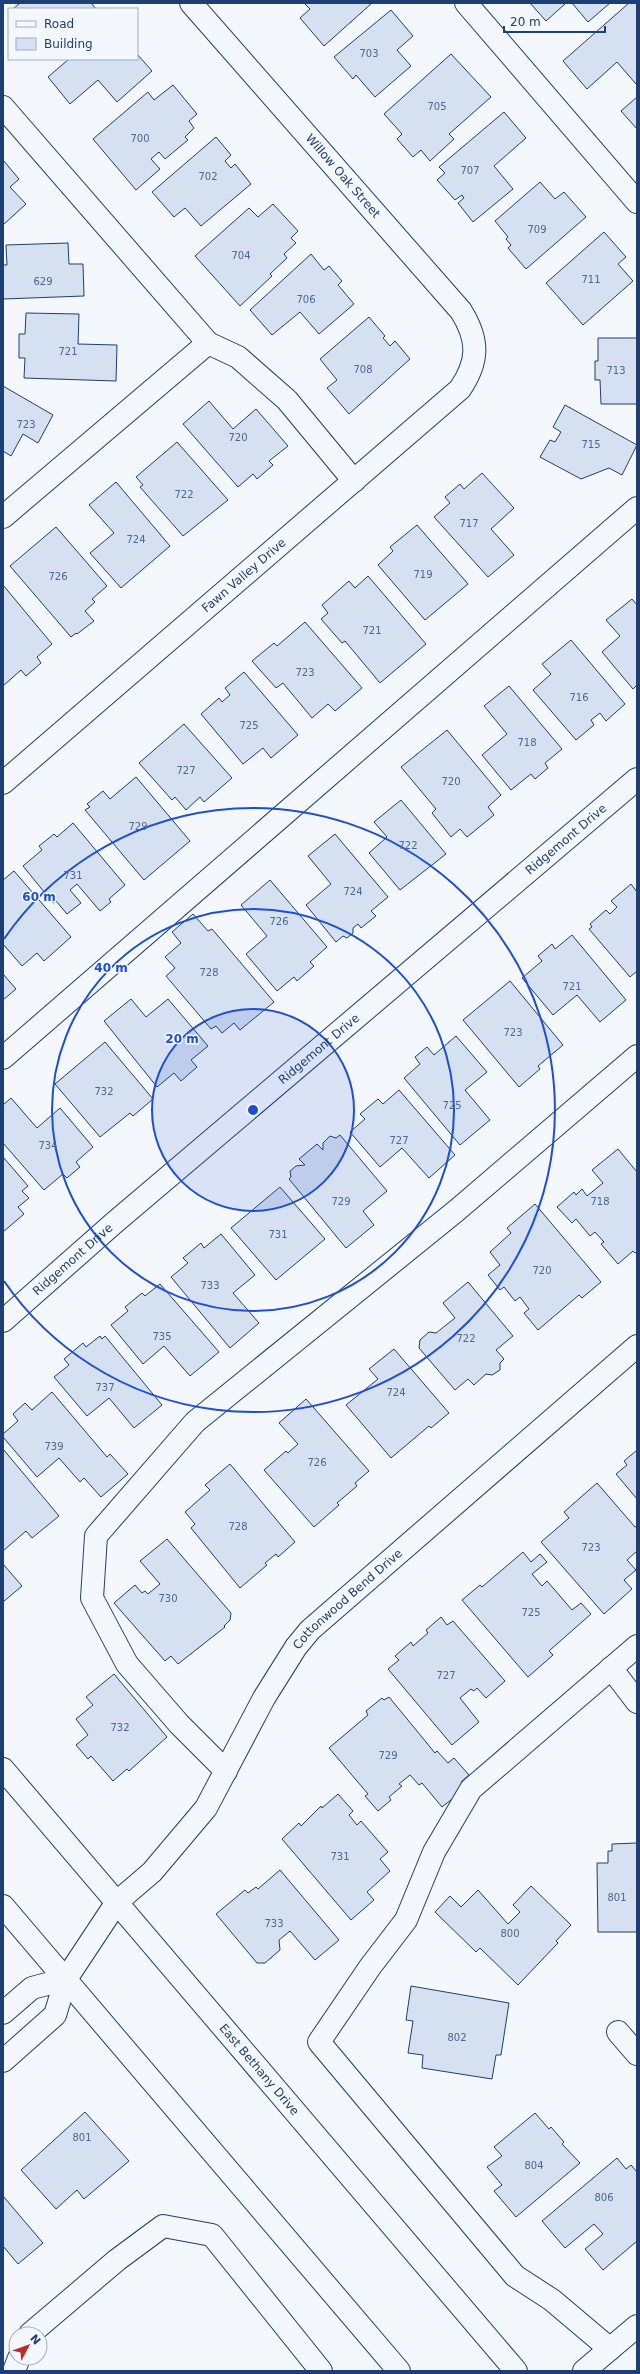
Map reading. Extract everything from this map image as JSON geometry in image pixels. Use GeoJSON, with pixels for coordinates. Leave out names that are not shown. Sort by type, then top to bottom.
{"type":"FeatureCollection","features":[{"type":"Feature","properties":{"kind":"street","name":"Willow Oak Street"},"geometry":{"type":"LineString","coordinates":[[191,3],[461,312],[470,326],[474,342],[474,359]]}},
{"type":"Feature","properties":{"kind":"street"},"geometry":{"type":"LineString","coordinates":[[466,3],[637,202]]}},
{"type":"Feature","properties":{"kind":"street"},"geometry":{"type":"LineString","coordinates":[[3,107],[208,343],[238,357],[282,395],[354,481]]}},
{"type":"Feature","properties":{"kind":"street"},"geometry":{"type":"LineString","coordinates":[[3,517],[208,343]]}},
{"type":"Feature","properties":{"kind":"street","name":"Fawn Valley Drive"},"geometry":{"type":"LineString","coordinates":[[3,783],[460,389],[469,375],[474,359]]}},
{"type":"Feature","properties":{"kind":"street"},"geometry":{"type":"LineString","coordinates":[[3,1058],[637,508]]}},
{"type":"Feature","properties":{"kind":"street","name":"Ridgemont Drive"},"geometry":{"type":"LineString","coordinates":[[3,1321],[120,1218],[637,778]]}},
{"type":"Feature","properties":{"kind":"street"},"geometry":{"type":"LineString","coordinates":[[226,1771],[179,1724],[127,1664],[92,1598],[96,1536],[195,1422],[456,1211],[637,1056]]}},
{"type":"Feature","properties":{"kind":"street","name":"Cottonwood Bend Drive"},"geometry":{"type":"LineString","coordinates":[[3,2061],[55,2015],[66,1980],[117,1902],[152,1872],[206,1808],[264,1698],[296,1647],[310,1630],[637,1346]]}},
{"type":"Feature","properties":{"kind":"street"},"geometry":{"type":"LineString","coordinates":[[610,2349],[552,2300],[515,2276],[319,2042],[370,1967],[406,1920],[434,1852],[471,1789],[637,1646]]}},
{"type":"Feature","properties":{"kind":"street"},"geometry":{"type":"LineString","coordinates":[[611,1668],[637,1702]]}},
{"type":"Feature","properties":{"kind":"street","name":"East Bethany Drive"},"geometry":{"type":"LineString","coordinates":[[3,1769],[516,2371]]}},
{"type":"Feature","properties":{"kind":"street"},"geometry":{"type":"LineString","coordinates":[[3,1906],[400,2371]]}},
{"type":"Feature","properties":{"kind":"street"},"geometry":{"type":"LineString","coordinates":[[3,2013],[32,1988],[66,1980]]}},
{"type":"Feature","properties":{"kind":"street"},"geometry":{"type":"LineString","coordinates":[[618,2032],[637,2054]]}},
{"type":"Feature","properties":{"kind":"street"},"geometry":{"type":"LineString","coordinates":[[39,2326],[117,2260],[163,2226],[212,2235],[321,2371]]}},
{"type":"Feature","properties":{"kind":"street"},"geometry":{"type":"LineString","coordinates":[[584,2371],[637,2326]]}},
{"type":"Feature","properties":{"kind":"building"},"geometry":{"type":"Polygon","coordinates":[[[20,3],[91,3],[95,8],[14,8],[20,3]]]}},
{"type":"Feature","properties":{"kind":"building"},"geometry":{"type":"Polygon","coordinates":[[[304,3],[372,3],[324,46],[300,18],[310,9],[304,3]]]}},
{"type":"Feature","properties":{"kind":"building"},"geometry":{"type":"Polygon","coordinates":[[[530,3],[566,3],[546,21],[530,3]]]}},
{"type":"Feature","properties":{"kind":"building"},"geometry":{"type":"Polygon","coordinates":[[[572,3],[610,3],[588,22],[572,3]]]}},
{"type":"Feature","properties":{"kind":"building"},"geometry":{"type":"Polygon","coordinates":[[[629,3],[637,3],[637,82],[636,84],[617,62],[587,89],[563,61],[629,3]]]}},
{"type":"Feature","properties":{"kind":"building"},"geometry":{"type":"Polygon","coordinates":[[[391,10],[413,36],[397,50],[411,66],[375,97],[356,75],[353,79],[334,57],[391,10]]]}},
{"type":"Feature","properties":{"kind":"building"},"geometry":{"type":"Polygon","coordinates":[[[451,54],[491,97],[449,134],[454,139],[430,161],[421,150],[413,157],[397,139],[402,134],[384,114],[451,54]]]}},
{"type":"Feature","properties":{"kind":"building"},"geometry":{"type":"Polygon","coordinates":[[[138,55],[152,71],[117,102],[98,80],[70,104],[48,77],[68,60],[138,60],[138,55]]]}},
{"type":"Feature","properties":{"kind":"building"},"geometry":{"type":"Polygon","coordinates":[[[173,85],[197,114],[189,121],[194,128],[185,137],[188,140],[165,159],[159,152],[151,159],[160,169],[136,190],[93,139],[148,92],[154,100],[173,85]]]}},
{"type":"Feature","properties":{"kind":"building"},"geometry":{"type":"Polygon","coordinates":[[[637,97],[637,129],[621,111],[637,97]]]}},
{"type":"Feature","properties":{"kind":"building"},"geometry":{"type":"Polygon","coordinates":[[[504,112],[526,138],[494,166],[513,189],[473,222],[458,203],[464,198],[462,195],[455,200],[437,180],[445,173],[439,167],[504,112]]]}},
{"type":"Feature","properties":{"kind":"building"},"geometry":{"type":"Polygon","coordinates":[[[216,137],[231,155],[225,161],[231,168],[235,164],[251,184],[201,226],[185,208],[174,217],[152,192],[216,137]]]}},
{"type":"Feature","properties":{"kind":"building"},"geometry":{"type":"Polygon","coordinates":[[[3,160],[19,179],[10,187],[26,204],[3,225],[3,160]]]}},
{"type":"Feature","properties":{"kind":"building"},"geometry":{"type":"Polygon","coordinates":[[[540,182],[555,199],[564,192],[586,217],[526,269],[508,248],[511,245],[506,239],[508,237],[495,221],[540,182]]]}},
{"type":"Feature","properties":{"kind":"building"},"geometry":{"type":"Polygon","coordinates":[[[273,204],[298,231],[291,238],[296,243],[284,254],[287,258],[270,274],[272,276],[240,306],[195,256],[249,208],[258,217],[273,204]]]}},
{"type":"Feature","properties":{"kind":"building"},"geometry":{"type":"Polygon","coordinates":[[[604,232],[626,257],[618,264],[633,281],[583,325],[546,283],[604,232]]]}},
{"type":"Feature","properties":{"kind":"building"},"geometry":{"type":"Polygon","coordinates":[[[68,243],[69,264],[83,264],[84,296],[3,299],[3,265],[7,265],[6,245],[68,243]]]}},
{"type":"Feature","properties":{"kind":"building"},"geometry":{"type":"Polygon","coordinates":[[[311,254],[324,270],[329,266],[342,281],[338,285],[354,304],[319,334],[300,312],[272,335],[250,310],[311,254]]]}},
{"type":"Feature","properties":{"kind":"building"},"geometry":{"type":"Polygon","coordinates":[[[26,313],[79,314],[78,344],[117,345],[116,381],[24,378],[25,358],[19,358],[19,334],[25,334],[26,313]]]}},
{"type":"Feature","properties":{"kind":"building"},"geometry":{"type":"Polygon","coordinates":[[[369,317],[385,336],[383,338],[390,346],[395,341],[410,359],[349,414],[327,388],[337,380],[320,359],[369,317]]]}},
{"type":"Feature","properties":{"kind":"building"},"geometry":{"type":"Polygon","coordinates":[[[598,338],[637,338],[637,404],[601,404],[600,380],[595,380],[595,361],[598,361],[598,338]]]}},
{"type":"Feature","properties":{"kind":"building"},"geometry":{"type":"Polygon","coordinates":[[[3,386],[53,415],[38,443],[23,434],[11,456],[3,451],[3,386]]]}},
{"type":"Feature","properties":{"kind":"building"},"geometry":{"type":"Polygon","coordinates":[[[209,401],[233,429],[256,409],[288,446],[269,461],[273,465],[257,479],[253,474],[238,487],[183,424],[209,401]]]}},
{"type":"Feature","properties":{"kind":"building"},"geometry":{"type":"Polygon","coordinates":[[[565,405],[637,445],[622,475],[609,468],[581,479],[540,457],[550,440],[555,442],[561,432],[553,427],[565,405]]]}},
{"type":"Feature","properties":{"kind":"building"},"geometry":{"type":"Polygon","coordinates":[[[177,442],[228,500],[183,536],[140,487],[143,485],[136,477],[177,442]]]}},
{"type":"Feature","properties":{"kind":"building"},"geometry":{"type":"Polygon","coordinates":[[[482,473],[514,508],[491,529],[514,555],[488,577],[434,517],[450,503],[445,497],[460,484],[464,489],[482,473]]]}},
{"type":"Feature","properties":{"kind":"building"},"geometry":{"type":"Polygon","coordinates":[[[116,482],[170,546],[121,588],[90,553],[114,533],[89,505],[116,482]]]}},
{"type":"Feature","properties":{"kind":"building"},"geometry":{"type":"Polygon","coordinates":[[[417,525],[468,584],[425,620],[378,565],[393,551],[390,547],[417,525]]]}},
{"type":"Feature","properties":{"kind":"building"},"geometry":{"type":"Polygon","coordinates":[[[56,527],[107,586],[92,599],[95,602],[85,611],[94,621],[71,637],[10,566],[56,527]]]}},
{"type":"Feature","properties":{"kind":"building"},"geometry":{"type":"Polygon","coordinates":[[[368,576],[426,644],[380,683],[345,641],[342,643],[321,619],[328,613],[322,605],[349,581],[355,588],[368,576]]]}},
{"type":"Feature","properties":{"kind":"building"},"geometry":{"type":"Polygon","coordinates":[[[3,585],[52,644],[37,657],[41,663],[26,676],[21,670],[3,686],[3,585]]]}},
{"type":"Feature","properties":{"kind":"building"},"geometry":{"type":"Polygon","coordinates":[[[632,599],[637,605],[637,685],[633,689],[602,652],[620,636],[606,620],[632,599]]]}},
{"type":"Feature","properties":{"kind":"building"},"geometry":{"type":"Polygon","coordinates":[[[305,622],[362,688],[335,711],[328,704],[312,718],[283,683],[276,688],[252,661],[274,643],[277,646],[305,622]]]}},
{"type":"Feature","properties":{"kind":"building"},"geometry":{"type":"Polygon","coordinates":[[[571,640],[625,704],[606,721],[600,713],[591,720],[594,725],[576,740],[533,690],[551,674],[542,664],[571,640]]]}},
{"type":"Feature","properties":{"kind":"building"},"geometry":{"type":"Polygon","coordinates":[[[244,672],[298,735],[271,758],[263,748],[243,764],[201,714],[219,698],[222,702],[230,695],[225,688],[244,672]]]}},
{"type":"Feature","properties":{"kind":"building"},"geometry":{"type":"Polygon","coordinates":[[[509,686],[562,749],[545,763],[548,768],[535,779],[531,774],[511,790],[482,755],[507,734],[484,706],[509,686]]]}},
{"type":"Feature","properties":{"kind":"building"},"geometry":{"type":"Polygon","coordinates":[[[184,724],[232,778],[204,802],[200,797],[186,810],[175,797],[172,800],[139,763],[184,724]]]}},
{"type":"Feature","properties":{"kind":"building"},"geometry":{"type":"Polygon","coordinates":[[[447,730],[501,795],[488,807],[494,815],[467,837],[460,829],[451,837],[432,813],[436,809],[401,767],[447,730]]]}},
{"type":"Feature","properties":{"kind":"building"},"geometry":{"type":"Polygon","coordinates":[[[136,777],[190,841],[144,880],[85,810],[90,807],[87,804],[103,791],[110,799],[136,777]]]}},
{"type":"Feature","properties":{"kind":"building"},"geometry":{"type":"Polygon","coordinates":[[[401,800],[446,854],[400,890],[369,853],[387,837],[374,822],[401,800]]]}},
{"type":"Feature","properties":{"kind":"building"},"geometry":{"type":"Polygon","coordinates":[[[73,823],[125,885],[109,899],[111,902],[100,911],[77,884],[70,890],[81,903],[67,914],[56,901],[53,903],[23,866],[42,850],[39,846],[54,834],[57,837],[73,823]]]}},
{"type":"Feature","properties":{"kind":"building"},"geometry":{"type":"Polygon","coordinates":[[[335,834],[388,897],[371,911],[376,916],[361,928],[358,924],[353,928],[353,933],[347,938],[343,936],[336,942],[306,905],[331,884],[308,856],[335,834]]]}},
{"type":"Feature","properties":{"kind":"building"},"geometry":{"type":"Polygon","coordinates":[[[14,871],[71,937],[44,961],[37,953],[22,966],[3,944],[3,880],[14,871]]]}},
{"type":"Feature","properties":{"kind":"building"},"geometry":{"type":"Polygon","coordinates":[[[270,880],[327,947],[310,962],[314,966],[297,981],[294,977],[277,991],[246,954],[267,936],[241,905],[270,880]]]}},
{"type":"Feature","properties":{"kind":"building"},"geometry":{"type":"Polygon","coordinates":[[[631,884],[637,892],[637,971],[630,977],[589,929],[592,927],[590,924],[606,910],[610,914],[617,907],[611,901],[631,884]]]}},
{"type":"Feature","properties":{"kind":"building"},"geometry":{"type":"Polygon","coordinates":[[[193,914],[208,931],[212,929],[274,1002],[240,1030],[234,1023],[222,1033],[216,1026],[211,1029],[166,976],[175,968],[165,957],[181,943],[172,932],[193,914]]]}},
{"type":"Feature","properties":{"kind":"building"},"geometry":{"type":"Polygon","coordinates":[[[572,935],[626,1000],[600,1022],[577,995],[553,1015],[522,978],[542,961],[538,956],[552,944],[555,949],[572,935]]]}},
{"type":"Feature","properties":{"kind":"building"},"geometry":{"type":"Polygon","coordinates":[[[3,974],[16,989],[3,1000],[3,974]]]}},
{"type":"Feature","properties":{"kind":"building"},"geometry":{"type":"Polygon","coordinates":[[[510,981],[563,1045],[538,1066],[540,1069],[519,1087],[463,1020],[510,981]]]}},
{"type":"Feature","properties":{"kind":"building"},"geometry":{"type":"Polygon","coordinates":[[[131,999],[146,1017],[168,999],[208,1046],[191,1060],[197,1067],[181,1081],[174,1073],[157,1087],[104,1021],[131,999]]]}},
{"type":"Feature","properties":{"kind":"building"},"geometry":{"type":"Polygon","coordinates":[[[456,1036],[487,1072],[465,1090],[490,1120],[460,1145],[404,1078],[420,1064],[415,1057],[427,1047],[434,1055],[456,1036]]]}},
{"type":"Feature","properties":{"kind":"building"},"geometry":{"type":"Polygon","coordinates":[[[105,1042],[153,1099],[133,1116],[130,1113],[100,1137],[55,1084],[105,1042]]]}},
{"type":"Feature","properties":{"kind":"building"},"geometry":{"type":"Polygon","coordinates":[[[399,1090],[455,1155],[429,1178],[402,1148],[380,1167],[350,1132],[365,1119],[360,1114],[378,1099],[383,1104],[399,1090]]]}},
{"type":"Feature","properties":{"kind":"building"},"geometry":{"type":"Polygon","coordinates":[[[11,1098],[37,1128],[60,1108],[93,1147],[76,1162],[80,1167],[67,1178],[63,1174],[44,1190],[3,1143],[3,1105],[11,1098]]]}},
{"type":"Feature","properties":{"kind":"building"},"geometry":{"type":"Polygon","coordinates":[[[340,1135],[387,1191],[363,1211],[374,1225],[346,1248],[289,1179],[291,1177],[290,1171],[296,1166],[305,1165],[299,1159],[317,1144],[323,1150],[323,1143],[330,1136],[336,1138],[340,1135]]]}},
{"type":"Feature","properties":{"kind":"building"},"geometry":{"type":"Polygon","coordinates":[[[618,1149],[637,1172],[637,1252],[635,1253],[633,1251],[618,1264],[601,1244],[604,1242],[595,1232],[590,1236],[576,1219],[572,1223],[557,1207],[574,1192],[576,1195],[582,1189],[587,1196],[603,1183],[592,1170],[618,1149]]]}},
{"type":"Feature","properties":{"kind":"building"},"geometry":{"type":"Polygon","coordinates":[[[3,1157],[28,1186],[22,1191],[29,1198],[18,1207],[24,1214],[3,1232],[3,1157]]]}},
{"type":"Feature","properties":{"kind":"building"},"geometry":{"type":"Polygon","coordinates":[[[280,1187],[325,1239],[276,1280],[231,1228],[280,1187]]]}},
{"type":"Feature","properties":{"kind":"building"},"geometry":{"type":"Polygon","coordinates":[[[535,1204],[601,1282],[582,1298],[579,1295],[538,1330],[524,1313],[529,1309],[520,1297],[515,1301],[504,1287],[500,1290],[488,1275],[500,1265],[490,1252],[511,1233],[507,1228],[535,1204]]]}},
{"type":"Feature","properties":{"kind":"building"},"geometry":{"type":"Polygon","coordinates":[[[221,1234],[255,1275],[233,1293],[259,1323],[230,1348],[171,1277],[188,1263],[183,1258],[201,1243],[204,1248],[221,1234]]]}},
{"type":"Feature","properties":{"kind":"building"},"geometry":{"type":"Polygon","coordinates":[[[468,1282],[513,1336],[496,1350],[504,1359],[500,1363],[500,1370],[492,1375],[486,1374],[474,1385],[468,1379],[455,1390],[419,1348],[420,1340],[429,1332],[436,1333],[455,1318],[443,1303],[468,1282]]]}},
{"type":"Feature","properties":{"kind":"building"},"geometry":{"type":"Polygon","coordinates":[[[160,1284],[219,1352],[190,1376],[164,1346],[143,1364],[111,1325],[128,1311],[125,1307],[142,1293],[145,1296],[160,1284]]]}},
{"type":"Feature","properties":{"kind":"building"},"geometry":{"type":"Polygon","coordinates":[[[100,1336],[102,1339],[105,1336],[162,1405],[134,1428],[109,1398],[87,1416],[54,1377],[69,1365],[64,1359],[83,1343],[86,1347],[100,1336]]]}},
{"type":"Feature","properties":{"kind":"building"},"geometry":{"type":"Polygon","coordinates":[[[394,1349],[449,1413],[431,1428],[429,1426],[391,1458],[346,1405],[378,1379],[369,1369],[394,1349]]]}},
{"type":"Feature","properties":{"kind":"building"},"geometry":{"type":"Polygon","coordinates":[[[52,1392],[107,1457],[110,1454],[128,1474],[101,1497],[84,1478],[80,1482],[59,1458],[37,1477],[3,1437],[3,1434],[18,1421],[13,1414],[25,1403],[32,1410],[52,1392]]]}},
{"type":"Feature","properties":{"kind":"building"},"geometry":{"type":"Polygon","coordinates":[[[306,1399],[369,1471],[355,1483],[357,1486],[337,1503],[339,1505],[314,1527],[264,1470],[286,1451],[288,1453],[298,1444],[279,1423],[306,1399]]]}},
{"type":"Feature","properties":{"kind":"building"},"geometry":{"type":"Polygon","coordinates":[[[3,1449],[59,1516],[32,1538],[26,1531],[3,1551],[3,1449]]]}},
{"type":"Feature","properties":{"kind":"building"},"geometry":{"type":"Polygon","coordinates":[[[637,1450],[637,1499],[616,1474],[627,1465],[624,1461],[637,1450]]]}},
{"type":"Feature","properties":{"kind":"building"},"geometry":{"type":"Polygon","coordinates":[[[230,1464],[295,1542],[278,1557],[276,1554],[265,1563],[267,1565],[240,1588],[191,1528],[195,1524],[185,1512],[210,1490],[205,1485],[230,1464]]]}},
{"type":"Feature","properties":{"kind":"building"},"geometry":{"type":"Polygon","coordinates":[[[597,1483],[635,1527],[637,1526],[637,1551],[627,1560],[636,1570],[624,1580],[632,1589],[604,1614],[541,1542],[569,1518],[564,1512],[597,1483]]]}},
{"type":"Feature","properties":{"kind":"building"},"geometry":{"type":"Polygon","coordinates":[[[167,1539],[231,1613],[230,1620],[224,1626],[225,1627],[178,1664],[171,1656],[165,1661],[114,1603],[135,1585],[142,1593],[145,1591],[148,1594],[160,1584],[140,1561],[167,1539]]]}},
{"type":"Feature","properties":{"kind":"building"},"geometry":{"type":"Polygon","coordinates":[[[523,1552],[531,1562],[540,1554],[547,1562],[532,1574],[542,1586],[547,1581],[572,1610],[581,1603],[591,1614],[549,1651],[553,1655],[528,1677],[462,1600],[480,1585],[482,1587],[523,1552]]]}},
{"type":"Feature","properties":{"kind":"building"},"geometry":{"type":"Polygon","coordinates":[[[3,1564],[22,1586],[3,1602],[3,1564]]]}},
{"type":"Feature","properties":{"kind":"building"},"geometry":{"type":"Polygon","coordinates":[[[441,1617],[447,1625],[453,1621],[505,1681],[486,1698],[477,1688],[474,1691],[471,1689],[460,1698],[479,1722],[452,1745],[388,1669],[399,1660],[395,1656],[411,1642],[413,1646],[428,1633],[426,1630],[441,1617]]]}},
{"type":"Feature","properties":{"kind":"building"},"geometry":{"type":"Polygon","coordinates":[[[114,1674],[167,1737],[129,1771],[127,1769],[113,1781],[91,1756],[88,1759],[76,1745],[88,1735],[76,1719],[93,1705],[86,1697],[114,1674]]]}},
{"type":"Feature","properties":{"kind":"building"},"geometry":{"type":"Polygon","coordinates":[[[389,1697],[435,1753],[437,1751],[448,1763],[454,1758],[469,1775],[461,1782],[466,1788],[442,1807],[422,1783],[419,1785],[410,1775],[399,1784],[402,1786],[389,1797],[391,1800],[378,1811],[365,1796],[368,1794],[329,1748],[368,1715],[366,1711],[382,1698],[384,1700],[389,1697]]]}},
{"type":"Feature","properties":{"kind":"building"},"geometry":{"type":"Polygon","coordinates":[[[338,1794],[353,1811],[349,1815],[357,1825],[361,1821],[388,1852],[380,1859],[390,1871],[367,1892],[374,1900],[351,1920],[282,1839],[299,1823],[301,1826],[321,1806],[322,1808],[338,1794]]]}},
{"type":"Feature","properties":{"kind":"building"},"geometry":{"type":"Polygon","coordinates":[[[637,1843],[637,1932],[598,1932],[597,1863],[608,1863],[608,1851],[612,1851],[612,1844],[637,1843]]]}},
{"type":"Feature","properties":{"kind":"building"},"geometry":{"type":"Polygon","coordinates":[[[280,1870],[339,1940],[315,1960],[290,1931],[279,1940],[280,1950],[265,1963],[257,1963],[216,1914],[245,1890],[248,1893],[256,1887],[258,1889],[280,1870]]]}},
{"type":"Feature","properties":{"kind":"building"},"geometry":{"type":"Polygon","coordinates":[[[531,1886],[571,1925],[556,1941],[558,1943],[518,1985],[480,1948],[476,1952],[435,1912],[450,1896],[461,1907],[478,1890],[508,1924],[520,1912],[513,1905],[531,1886]]]}},
{"type":"Feature","properties":{"kind":"building"},"geometry":{"type":"Polygon","coordinates":[[[411,1986],[509,2003],[501,2055],[496,2055],[492,2079],[422,2068],[423,2055],[408,2053],[413,2021],[406,2020],[411,1986]]]}},
{"type":"Feature","properties":{"kind":"building"},"geometry":{"type":"Polygon","coordinates":[[[85,2112],[129,2161],[84,2199],[77,2190],[56,2209],[21,2170],[85,2112]]]}},
{"type":"Feature","properties":{"kind":"building"},"geometry":{"type":"Polygon","coordinates":[[[535,2113],[549,2129],[551,2127],[564,2142],[562,2144],[580,2163],[516,2217],[494,2191],[502,2185],[487,2167],[502,2156],[494,2147],[535,2113]]]}},
{"type":"Feature","properties":{"kind":"building"},"geometry":{"type":"Polygon","coordinates":[[[617,2158],[626,2169],[631,2165],[637,2172],[637,2241],[603,2270],[585,2249],[603,2234],[594,2224],[565,2248],[542,2221],[617,2158]]]}},
{"type":"Feature","properties":{"kind":"building"},"geometry":{"type":"Polygon","coordinates":[[[3,2196],[43,2243],[18,2264],[3,2246],[3,2196]]]}}]}
